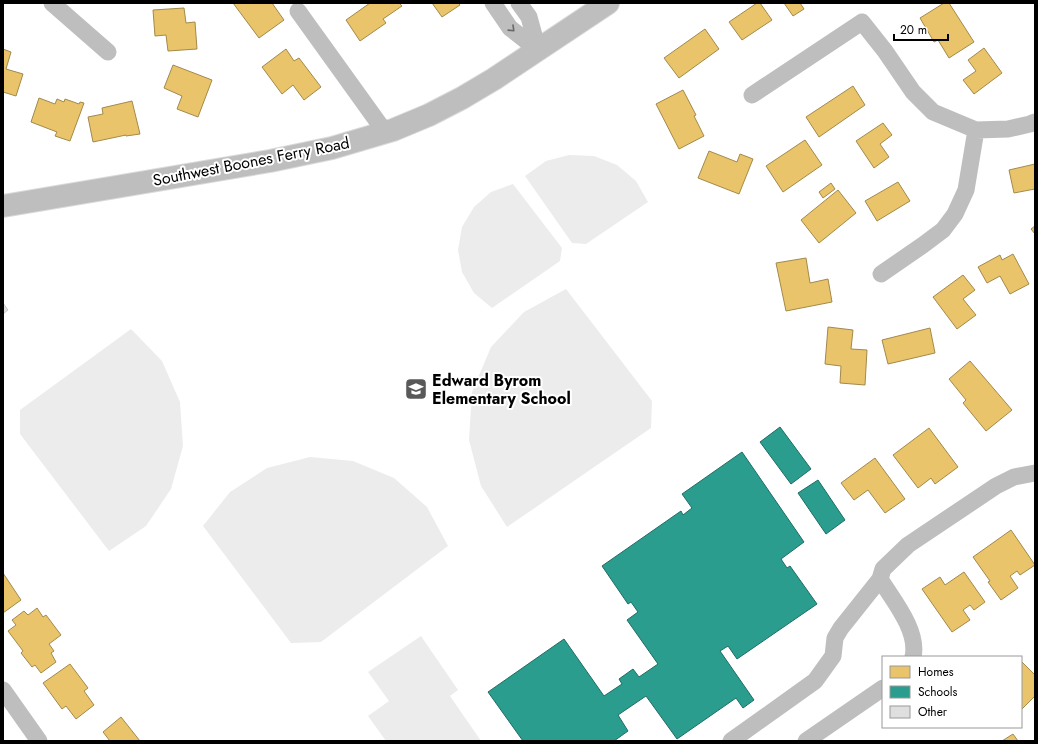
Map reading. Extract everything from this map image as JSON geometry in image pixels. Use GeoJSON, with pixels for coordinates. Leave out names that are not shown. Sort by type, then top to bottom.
{"type":"FeatureCollection","features":[{"type":"Feature","properties":{"kind":"main road","name":"Southwest Boones Ferry Road"},"geometry":{"type":"LineString","coordinates":[[3,206],[270,161],[332,148],[385,132],[446,107],[494,79],[608,3]]}},
{"type":"Feature","properties":{"kind":"street"},"geometry":{"type":"LineString","coordinates":[[52,3],[108,52]]}},
{"type":"Feature","properties":{"kind":"street"},"geometry":{"type":"LineString","coordinates":[[492,3],[510,28],[538,50]]}},
{"type":"Feature","properties":{"kind":"street"},"geometry":{"type":"LineString","coordinates":[[519,3],[529,17],[538,50]]}},
{"type":"Feature","properties":{"kind":"street"},"geometry":{"type":"LineString","coordinates":[[298,11],[385,132]]}},
{"type":"Feature","properties":{"kind":"street"},"geometry":{"type":"LineString","coordinates":[[752,95],[862,22],[885,51],[913,92],[933,112],[976,130],[1008,128],[1035,122]]}},
{"type":"Feature","properties":{"kind":"street"},"geometry":{"type":"LineString","coordinates":[[881,274],[943,230],[955,214],[966,190],[976,130]]}},
{"type":"Feature","properties":{"kind":"street"},"geometry":{"type":"LineString","coordinates":[[731,741],[815,681],[833,656],[835,638],[841,628],[881,574],[908,545],[996,486],[1014,477],[1035,473]]}},
{"type":"Feature","properties":{"kind":"street"},"geometry":{"type":"LineString","coordinates":[[881,574],[906,620],[914,641],[915,650],[913,656]]}},
{"type":"Feature","properties":{"kind":"street"},"geometry":{"type":"LineString","coordinates":[[806,741],[882,689]]}},
{"type":"Feature","properties":{"kind":"street"},"geometry":{"type":"LineString","coordinates":[[3,690],[39,741]]}},
{"type":"Feature","properties":{"kind":"shaded area"},"geometry":{"type":"Polygon","coordinates":[[[569,155],[594,156],[617,165],[636,181],[648,202],[586,244],[572,243],[525,176],[546,161],[569,155]]]}},
{"type":"Feature","properties":{"kind":"shaded area"},"geometry":{"type":"Polygon","coordinates":[[[513,184],[562,248],[560,261],[492,308],[474,293],[462,272],[458,250],[462,227],[474,207],[491,192],[513,184]]]}},
{"type":"Feature","properties":{"kind":"shaded area"},"geometry":{"type":"Polygon","coordinates":[[[566,289],[652,401],[651,428],[507,527],[481,486],[469,440],[472,392],[491,347],[524,312],[566,289]]]}},
{"type":"Feature","properties":{"kind":"shaded area"},"geometry":{"type":"Polygon","coordinates":[[[131,329],[162,361],[180,402],[183,446],[171,489],[146,526],[109,551],[20,434],[20,410],[131,329]]]}},
{"type":"Feature","properties":{"kind":"shaded area"},"geometry":{"type":"Polygon","coordinates":[[[310,457],[353,461],[394,478],[427,507],[448,546],[321,642],[291,643],[203,526],[230,492],[267,468],[310,457]]]}},
{"type":"Feature","properties":{"kind":"shaded area"},"geometry":{"type":"Polygon","coordinates":[[[421,636],[458,690],[450,696],[481,741],[386,741],[368,716],[389,701],[368,672],[421,636]]]}},
{"type":"Feature","properties":{"kind":"building: Homes"},"geometry":{"type":"Polygon","coordinates":[[[233,3],[272,3],[284,20],[259,38],[233,3]]]}},
{"type":"Feature","properties":{"kind":"building: Homes"},"geometry":{"type":"Polygon","coordinates":[[[370,3],[399,3],[402,6],[383,19],[386,23],[360,41],[346,20],[370,3]]]}},
{"type":"Feature","properties":{"kind":"building: Homes"},"geometry":{"type":"Polygon","coordinates":[[[432,3],[458,3],[460,5],[442,17],[432,3]]]}},
{"type":"Feature","properties":{"kind":"building: Homes"},"geometry":{"type":"Polygon","coordinates":[[[757,3],[760,3],[772,20],[742,40],[729,22],[757,3]]]}},
{"type":"Feature","properties":{"kind":"building: Homes"},"geometry":{"type":"Polygon","coordinates":[[[784,3],[800,3],[804,9],[793,16],[784,3]]]}},
{"type":"Feature","properties":{"kind":"building: Homes"},"geometry":{"type":"Polygon","coordinates":[[[944,3],[949,3],[974,42],[949,58],[938,40],[934,42],[920,18],[944,3]]]}},
{"type":"Feature","properties":{"kind":"building: Homes"},"geometry":{"type":"Polygon","coordinates":[[[184,8],[186,23],[195,22],[197,49],[168,51],[166,35],[155,36],[153,10],[184,8]]]}},
{"type":"Feature","properties":{"kind":"building: Homes"},"geometry":{"type":"Polygon","coordinates":[[[705,29],[719,49],[679,78],[664,58],[705,29]]]}},
{"type":"Feature","properties":{"kind":"building: Homes"},"geometry":{"type":"Polygon","coordinates":[[[984,48],[1002,73],[974,94],[963,80],[976,71],[968,60],[984,48]]]}},
{"type":"Feature","properties":{"kind":"building: Homes"},"geometry":{"type":"Polygon","coordinates":[[[3,49],[11,52],[6,69],[23,74],[16,96],[3,92],[3,49]]]}},
{"type":"Feature","properties":{"kind":"building: Homes"},"geometry":{"type":"Polygon","coordinates":[[[286,49],[294,61],[299,58],[321,87],[304,100],[293,85],[282,94],[262,67],[286,49]]]}},
{"type":"Feature","properties":{"kind":"building: Homes"},"geometry":{"type":"Polygon","coordinates":[[[173,65],[212,80],[198,117],[177,109],[182,96],[164,88],[173,65]]]}},
{"type":"Feature","properties":{"kind":"building: Homes"},"geometry":{"type":"Polygon","coordinates":[[[853,86],[865,105],[819,137],[806,117],[853,86]]]}},
{"type":"Feature","properties":{"kind":"building: Homes"},"geometry":{"type":"Polygon","coordinates":[[[683,90],[696,115],[694,116],[704,136],[679,149],[656,104],[683,90]]]}},
{"type":"Feature","properties":{"kind":"building: Homes"},"geometry":{"type":"Polygon","coordinates":[[[39,98],[55,104],[57,99],[64,102],[65,99],[79,104],[80,102],[84,103],[70,141],[55,136],[57,132],[31,122],[39,98]]]}},
{"type":"Feature","properties":{"kind":"building: Homes"},"geometry":{"type":"Polygon","coordinates":[[[132,101],[140,134],[126,135],[93,142],[88,117],[103,114],[102,108],[132,101]]]}},
{"type":"Feature","properties":{"kind":"building: Homes"},"geometry":{"type":"Polygon","coordinates":[[[883,123],[892,135],[880,144],[889,157],[874,168],[856,141],[883,123]]]}},
{"type":"Feature","properties":{"kind":"building: Homes"},"geometry":{"type":"Polygon","coordinates":[[[805,140],[822,165],[783,192],[766,166],[805,140]]]}},
{"type":"Feature","properties":{"kind":"building: Homes"},"geometry":{"type":"Polygon","coordinates":[[[709,151],[737,162],[740,154],[753,159],[739,194],[698,178],[709,151]]]}},
{"type":"Feature","properties":{"kind":"building: Homes"},"geometry":{"type":"Polygon","coordinates":[[[1035,164],[1035,189],[1014,193],[1009,170],[1035,164]]]}},
{"type":"Feature","properties":{"kind":"building: Homes"},"geometry":{"type":"Polygon","coordinates":[[[898,182],[910,201],[877,221],[865,201],[898,182]]]}},
{"type":"Feature","properties":{"kind":"building: Homes"},"geometry":{"type":"Polygon","coordinates":[[[831,183],[835,189],[823,198],[819,192],[831,183]]]}},
{"type":"Feature","properties":{"kind":"building: Homes"},"geometry":{"type":"Polygon","coordinates":[[[838,190],[856,213],[819,243],[801,220],[838,190]]]}},
{"type":"Feature","properties":{"kind":"building: Homes"},"geometry":{"type":"Polygon","coordinates":[[[1035,226],[1035,234],[1031,229],[1035,226]]]}},
{"type":"Feature","properties":{"kind":"building: Homes"},"geometry":{"type":"Polygon","coordinates":[[[1013,254],[1029,284],[1010,294],[1000,276],[987,283],[978,267],[1000,255],[1002,260],[1013,254]]]}},
{"type":"Feature","properties":{"kind":"building: Homes"},"geometry":{"type":"Polygon","coordinates":[[[806,258],[810,283],[828,279],[832,302],[786,311],[776,263],[806,258]]]}},
{"type":"Feature","properties":{"kind":"building: Homes"},"geometry":{"type":"Polygon","coordinates":[[[963,275],[975,290],[963,299],[976,315],[957,329],[933,297],[963,275]]]}},
{"type":"Feature","properties":{"kind":"building: Homes"},"geometry":{"type":"Polygon","coordinates":[[[828,327],[853,330],[851,349],[867,350],[865,385],[840,383],[841,366],[825,364],[828,327]]]}},
{"type":"Feature","properties":{"kind":"building: Homes"},"geometry":{"type":"Polygon","coordinates":[[[930,328],[935,353],[888,364],[882,340],[930,328]]]}},
{"type":"Feature","properties":{"kind":"building: Homes"},"geometry":{"type":"Polygon","coordinates":[[[970,361],[1012,410],[986,431],[963,403],[966,400],[949,379],[970,361]]]}},
{"type":"Feature","properties":{"kind":"building: Homes"},"geometry":{"type":"Polygon","coordinates":[[[929,428],[958,467],[935,484],[931,478],[918,488],[893,455],[929,428]]]}},
{"type":"Feature","properties":{"kind":"building: Homes"},"geometry":{"type":"Polygon","coordinates":[[[875,458],[905,499],[885,513],[868,490],[854,500],[841,483],[875,458]]]}},
{"type":"Feature","properties":{"kind":"building: Homes"},"geometry":{"type":"Polygon","coordinates":[[[1011,530],[1035,565],[1020,575],[1017,571],[1010,576],[1018,588],[1001,600],[973,557],[1011,530]]]}},
{"type":"Feature","properties":{"kind":"building: Homes"},"geometry":{"type":"Polygon","coordinates":[[[964,572],[985,602],[974,610],[970,605],[963,610],[970,620],[952,632],[922,589],[940,577],[945,585],[964,572]]]}},
{"type":"Feature","properties":{"kind":"building: Homes"},"geometry":{"type":"Polygon","coordinates":[[[3,573],[21,600],[3,613],[3,573]]]}},
{"type":"Feature","properties":{"kind":"building: Homes"},"geometry":{"type":"Polygon","coordinates":[[[37,608],[43,617],[46,615],[61,635],[49,644],[54,651],[51,653],[56,662],[41,673],[35,665],[32,667],[21,653],[23,651],[8,631],[16,625],[12,620],[24,611],[28,615],[37,608]]]}},
{"type":"Feature","properties":{"kind":"building: Homes"},"geometry":{"type":"Polygon","coordinates":[[[1022,662],[1035,675],[1035,696],[1022,709],[1022,662]]]}},
{"type":"Feature","properties":{"kind":"building: Homes"},"geometry":{"type":"Polygon","coordinates":[[[70,664],[88,688],[84,691],[94,705],[76,719],[66,706],[62,709],[43,683],[70,664]]]}},
{"type":"Feature","properties":{"kind":"building: Homes"},"geometry":{"type":"Polygon","coordinates":[[[121,717],[140,741],[110,741],[103,732],[121,717]]]}},
{"type":"Feature","properties":{"kind":"building: Homes"},"geometry":{"type":"Polygon","coordinates":[[[1013,734],[1018,741],[1002,741],[1013,734]]]}},
{"type":"Feature","properties":{"kind":"building: Schools"},"geometry":{"type":"Polygon","coordinates":[[[780,427],[811,469],[791,484],[760,442],[780,427]]]}},
{"type":"Feature","properties":{"kind":"building: Schools"},"geometry":{"type":"Polygon","coordinates":[[[742,452],[804,542],[781,559],[787,568],[790,566],[817,604],[737,659],[728,646],[720,651],[754,700],[743,708],[736,698],[677,739],[646,696],[618,715],[628,731],[614,741],[523,741],[488,692],[564,639],[604,696],[622,684],[619,679],[633,669],[639,677],[658,664],[627,620],[638,612],[631,602],[628,604],[602,566],[681,511],[683,515],[692,508],[682,494],[742,452]]]}},
{"type":"Feature","properties":{"kind":"building: Schools"},"geometry":{"type":"Polygon","coordinates":[[[818,480],[845,520],[826,534],[798,493],[818,480]]]}},
{"type":"Feature","properties":{"kind":"building: Other"},"geometry":{"type":"Polygon","coordinates":[[[3,303],[8,310],[3,314],[3,303]]]}},
{"type":"Feature","properties":{"kind":"place","name":"Edward Byrom Elementary School"},"geometry":{"type":"Point","coordinates":[416,389]}}]}
